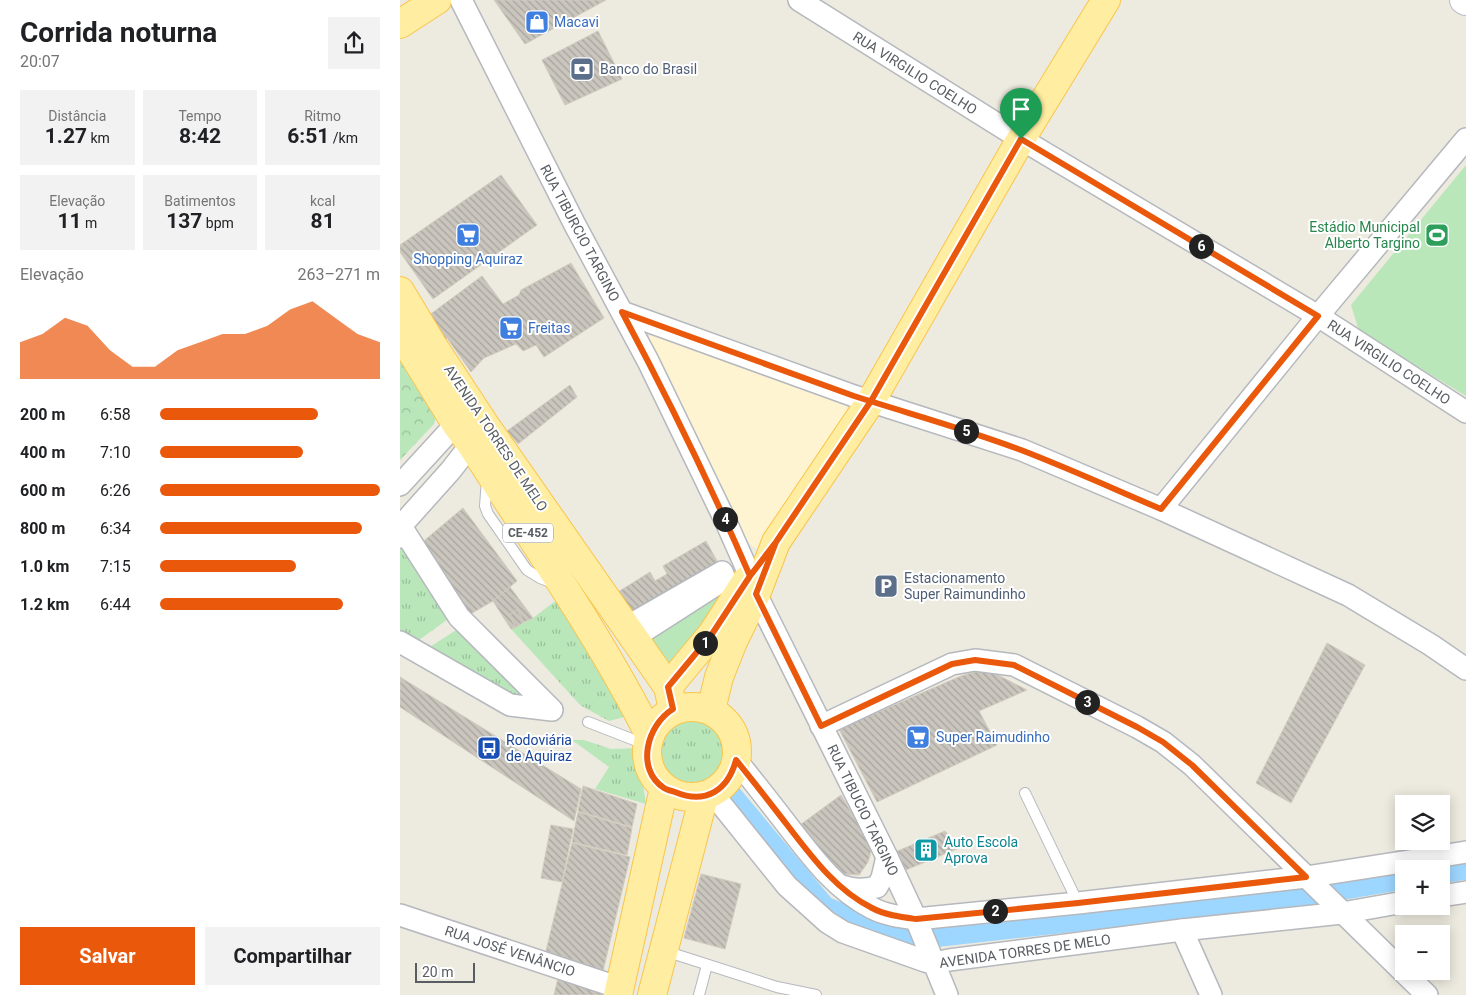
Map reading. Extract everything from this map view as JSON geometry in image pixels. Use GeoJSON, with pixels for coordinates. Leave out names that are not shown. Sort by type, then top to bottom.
{"type":"FeatureCollection","features":[{"type":"Feature","properties":{"kind":"main road"},"geometry":{"type":"LineString","coordinates":[[400,24],[437,0]]}},
{"type":"Feature","properties":{"kind":"main road"},"geometry":{"type":"LineString","coordinates":[[710,710],[719,678],[753,585],[776,542],[871,401],[1021,139],[1106,0]]}},
{"type":"Feature","properties":{"kind":"main road","name":"AVENIDA TORRES DE MELO"},"geometry":{"type":"LineString","coordinates":[[400,291],[433,346],[473,432],[564,588],[627,691],[649,740]]}},
{"type":"Feature","properties":{"kind":"main road","name":"AVENIDA TORRES DE MELO"},"geometry":{"type":"LineString","coordinates":[[400,334],[670,698]]}},
{"type":"Feature","properties":{"kind":"main road"},"geometry":{"type":"LineString","coordinates":[[649,740],[670,698],[712,634],[753,585]]}},
{"type":"Feature","properties":{"kind":"main road"},"geometry":{"type":"LineString","coordinates":[[619,991],[664,788],[683,796],[708,795],[719,790],[731,776],[738,752],[737,741],[732,728],[721,717],[710,710],[690,706],[670,698]]}},
{"type":"Feature","properties":{"kind":"main road","name":"CE-452"},"geometry":{"type":"LineString","coordinates":[[649,740],[648,762],[652,773],[664,788]]}},
{"type":"Feature","properties":{"kind":"main road"},"geometry":{"type":"LineString","coordinates":[[652,995],[708,795]]}},
{"type":"Feature","properties":{"kind":"street","name":"RUA TIBURCIO TARGINO"},"geometry":{"type":"LineString","coordinates":[[461,0],[575,225],[648,362],[726,522],[753,585]]}},
{"type":"Feature","properties":{"kind":"street","name":"RUA VIRGILIO COELHO"},"geometry":{"type":"LineString","coordinates":[[799,0],[1021,139],[1318,316],[1466,412]]}},
{"type":"Feature","properties":{"kind":"street"},"geometry":{"type":"LineString","coordinates":[[1161,509],[1318,316],[1466,139]]}},
{"type":"Feature","properties":{"kind":"street"},"geometry":{"type":"LineString","coordinates":[[622,312],[871,401],[1022,450],[1161,509],[1348,595],[1432,645],[1466,669]]}},
{"type":"Feature","properties":{"kind":"street"},"geometry":{"type":"LineString","coordinates":[[400,485],[473,432]]}},
{"type":"Feature","properties":{"kind":"street"},"geometry":{"type":"LineString","coordinates":[[400,527],[451,470],[473,432]]}},
{"type":"Feature","properties":{"kind":"street"},"geometry":{"type":"LineString","coordinates":[[400,537],[404,531],[458,617],[552,710],[510,705],[400,642]]}},
{"type":"Feature","properties":{"kind":"street","name":"RUA TIBUCIO TARGINO"},"geometry":{"type":"LineString","coordinates":[[753,585],[887,857],[919,928]]}},
{"type":"Feature","properties":{"kind":"street"},"geometry":{"type":"LineString","coordinates":[[821,726],[952,664],[975,660],[1014,665],[1137,727],[1163,742],[1192,765],[1427,995]]}},
{"type":"Feature","properties":{"kind":"street"},"geometry":{"type":"LineString","coordinates":[[736,760],[812,857],[838,884],[852,896],[873,909],[895,916],[919,928],[1078,903],[1323,894],[1395,901]]}},
{"type":"Feature","properties":{"kind":"street","name":"AVENIDA TORRES DE MELO"},"geometry":{"type":"LineString","coordinates":[[708,795],[788,886],[827,922],[843,932],[876,945],[934,964],[949,960],[1182,930],[1323,894]]}},
{"type":"Feature","properties":{"kind":"street"},"geometry":{"type":"LineString","coordinates":[[1323,894],[1466,852]]}},
{"type":"Feature","properties":{"kind":"street"},"geometry":{"type":"LineString","coordinates":[[838,884],[856,890],[865,890],[877,886],[882,878],[887,857]]}},
{"type":"Feature","properties":{"kind":"street"},"geometry":{"type":"LineString","coordinates":[[1450,895],[1466,892]]}},
{"type":"Feature","properties":{"kind":"street","name":"RUA JOSÉ VENÂNCIO"},"geometry":{"type":"LineString","coordinates":[[400,915],[619,991]]}},
{"type":"Feature","properties":{"kind":"street"},"geometry":{"type":"LineString","coordinates":[[919,928],[947,995]]}},
{"type":"Feature","properties":{"kind":"street"},"geometry":{"type":"LineString","coordinates":[[1182,930],[1211,995]]}},
{"type":"Feature","properties":{"kind":"lane"},"geometry":{"type":"LineString","coordinates":[[588,722],[649,740]]}},
{"type":"Feature","properties":{"kind":"lane"},"geometry":{"type":"LineString","coordinates":[[1025,793],[1078,903]]}},
{"type":"Feature","properties":{"kind":"lane"},"geometry":{"type":"LineString","coordinates":[[664,951],[777,987],[816,995]]}},
{"type":"Feature","properties":{"kind":"lane"},"geometry":{"type":"LineString","coordinates":[[699,995],[707,965]]}},
{"type":"Feature","properties":{"kind":"shaded area"},"geometry":{"type":"Polygon","coordinates":[[[654,331],[840,401],[846,405],[849,412],[763,551],[753,547],[748,542],[725,495],[654,367],[649,348],[649,337],[654,331]]]}},
{"type":"Feature","properties":{"kind":"green space","name":"Estádio Municipal Alberto Targino"},"geometry":{"type":"Polygon","coordinates":[[[1466,165],[1466,396],[1359,331],[1351,305],[1466,165]]]}},
{"type":"Feature","properties":{"kind":"green space"},"geometry":{"type":"Polygon","coordinates":[[[400,355],[437,411],[434,424],[400,460],[400,355]]]}},
{"type":"Feature","properties":{"kind":"green space"},"geometry":{"type":"Polygon","coordinates":[[[400,543],[455,614],[415,643],[400,635],[400,543]]]}},
{"type":"Feature","properties":{"kind":"green space"},"geometry":{"type":"Polygon","coordinates":[[[728,590],[681,657],[674,662],[663,662],[643,633],[728,590]]]}},
{"type":"Feature","properties":{"kind":"green space"},"geometry":{"type":"Polygon","coordinates":[[[554,602],[567,604],[628,716],[609,721],[580,705],[511,629],[533,618],[554,602]]]}},
{"type":"Feature","properties":{"kind":"green space"},"geometry":{"type":"Polygon","coordinates":[[[461,627],[544,707],[511,703],[425,650],[461,627]]]}},
{"type":"Feature","properties":{"kind":"green space"},"geometry":{"type":"Polygon","coordinates":[[[688,717],[710,722],[720,732],[725,746],[724,760],[719,774],[709,785],[698,790],[685,790],[674,786],[656,766],[653,754],[656,740],[661,730],[672,722],[688,717]]]}},
{"type":"Feature","properties":{"kind":"green space"},"geometry":{"type":"Polygon","coordinates":[[[572,740],[584,740],[611,749],[637,748],[646,804],[595,789],[609,767],[572,740]]]}},
{"type":"Feature","properties":{"kind":"building","name":"Macavi"},"geometry":{"type":"Polygon","coordinates":[[[494,0],[606,0],[525,44],[494,0]]]}},
{"type":"Feature","properties":{"kind":"building","name":"Banco do Brasil"},"geometry":{"type":"Polygon","coordinates":[[[598,31],[622,79],[565,105],[542,60],[598,31]]]}},
{"type":"Feature","properties":{"kind":"building","name":"Shopping Aquiraz"},"geometry":{"type":"Polygon","coordinates":[[[501,175],[537,225],[433,299],[400,252],[400,245],[501,175]]]}},
{"type":"Feature","properties":{"kind":"building","name":"Freitas"},"geometry":{"type":"Polygon","coordinates":[[[571,263],[604,318],[544,357],[536,345],[523,351],[516,344],[484,358],[471,372],[447,338],[441,339],[428,316],[482,276],[503,304],[519,295],[521,290],[571,263]]]}},
{"type":"Feature","properties":{"kind":"building"},"geometry":{"type":"Polygon","coordinates":[[[570,385],[577,397],[518,444],[507,431],[570,385]]]}},
{"type":"Feature","properties":{"kind":"building"},"geometry":{"type":"Polygon","coordinates":[[[463,508],[517,581],[493,601],[467,616],[419,545],[463,508]]]}},
{"type":"Feature","properties":{"kind":"building"},"geometry":{"type":"Polygon","coordinates":[[[706,541],[723,572],[635,622],[618,592],[650,572],[655,581],[667,574],[663,566],[706,541]]]}},
{"type":"Feature","properties":{"kind":"building"},"geometry":{"type":"Polygon","coordinates":[[[510,587],[533,618],[524,622],[517,610],[509,615],[516,627],[511,629],[493,601],[510,587]]]}},
{"type":"Feature","properties":{"kind":"building"},"geometry":{"type":"Polygon","coordinates":[[[517,610],[524,622],[516,627],[509,615],[517,610]]]}},
{"type":"Feature","properties":{"kind":"building"},"geometry":{"type":"Polygon","coordinates":[[[1327,643],[1365,665],[1291,803],[1256,783],[1327,643]]]}},
{"type":"Feature","properties":{"kind":"building","name":"Super Raimudinho"},"geometry":{"type":"Polygon","coordinates":[[[986,669],[1027,690],[979,711],[997,745],[877,802],[839,729],[961,676],[986,669]]]}},
{"type":"Feature","properties":{"kind":"building","name":"Rodoviária de Aquiraz"},"geometry":{"type":"Polygon","coordinates":[[[400,677],[581,789],[574,821],[400,707],[400,677]]]}},
{"type":"Feature","properties":{"kind":"building"},"geometry":{"type":"Polygon","coordinates":[[[583,786],[637,804],[632,827],[578,811],[583,786]]]}},
{"type":"Feature","properties":{"kind":"building"},"geometry":{"type":"Polygon","coordinates":[[[841,795],[872,848],[868,862],[859,875],[845,874],[835,870],[800,825],[841,795]]]}},
{"type":"Feature","properties":{"kind":"building"},"geometry":{"type":"Polygon","coordinates":[[[578,812],[632,828],[627,855],[572,842],[578,812]]]}},
{"type":"Feature","properties":{"kind":"building"},"geometry":{"type":"Polygon","coordinates":[[[551,825],[573,829],[562,882],[541,878],[551,825]]]}},
{"type":"Feature","properties":{"kind":"building","name":"Auto Escola Aprova"},"geometry":{"type":"Polygon","coordinates":[[[945,831],[959,848],[901,872],[893,853],[945,831]]]}},
{"type":"Feature","properties":{"kind":"building"},"geometry":{"type":"Polygon","coordinates":[[[572,843],[630,857],[603,971],[546,951],[572,843]]]}},
{"type":"Feature","properties":{"kind":"building"},"geometry":{"type":"Polygon","coordinates":[[[701,874],[741,884],[725,949],[684,938],[701,874]]]}},
{"type":"Feature","properties":{"kind":"building"},"geometry":{"type":"Polygon","coordinates":[[[558,978],[608,992],[607,995],[554,995],[558,978]]]}},
{"type":"Feature","properties":{"kind":"waterway"},"geometry":{"type":"LineString","coordinates":[[729,792],[825,907],[895,936],[923,938],[1304,896],[1395,881]]}},
{"type":"Feature","properties":{"kind":"waterway"},"geometry":{"type":"LineString","coordinates":[[1450,872],[1466,869]]}},
{"type":"Feature","properties":{"kind":"place","name":"Macavi"},"geometry":{"type":"Point","coordinates":[537,22]}},
{"type":"Feature","properties":{"kind":"place","name":"Banco do Brasil"},"geometry":{"type":"Point","coordinates":[582,69]}},
{"type":"Feature","properties":{"kind":"place","name":"Shopping Aquiraz"},"geometry":{"type":"Point","coordinates":[468,235]}},
{"type":"Feature","properties":{"kind":"place","name":"Estádio Municipal Alberto Targino"},"geometry":{"type":"Point","coordinates":[1437,235]}},
{"type":"Feature","properties":{"kind":"place","name":"Freitas"},"geometry":{"type":"Point","coordinates":[511,328]}},
{"type":"Feature","properties":{"kind":"place","name":"Estacionamento Super Raimundinho"},"geometry":{"type":"Point","coordinates":[886,586]}},
{"type":"Feature","properties":{"kind":"place","name":"Super Raimudinho"},"geometry":{"type":"Point","coordinates":[918,737]}},
{"type":"Feature","properties":{"kind":"place","name":"Rodoviária de Aquiraz"},"geometry":{"type":"Point","coordinates":[489,748]}},
{"type":"Feature","properties":{"kind":"place","name":"Auto Escola Aprova"},"geometry":{"type":"Point","coordinates":[926,850]}},
{"type":"Feature","properties":{"kind":"route"},"geometry":{"type":"LineString","coordinates":[[1021,139],[871,401],[776,542],[750,576],[712,634],[668,687],[673,709],[660,718],[647,745],[648,762],[652,773],[664,788],[683,796],[704,796],[719,790],[731,776],[736,760],[812,857],[831,878],[852,896],[873,909],[895,916],[916,919],[1306,877],[1192,765],[1163,742],[1014,665],[975,660],[952,664],[821,726],[756,594],[776,542],[750,576],[726,522],[622,312],[854,396],[871,401],[936,422],[980,435],[1022,450],[1161,509],[1318,316],[1021,139]]}}]}
